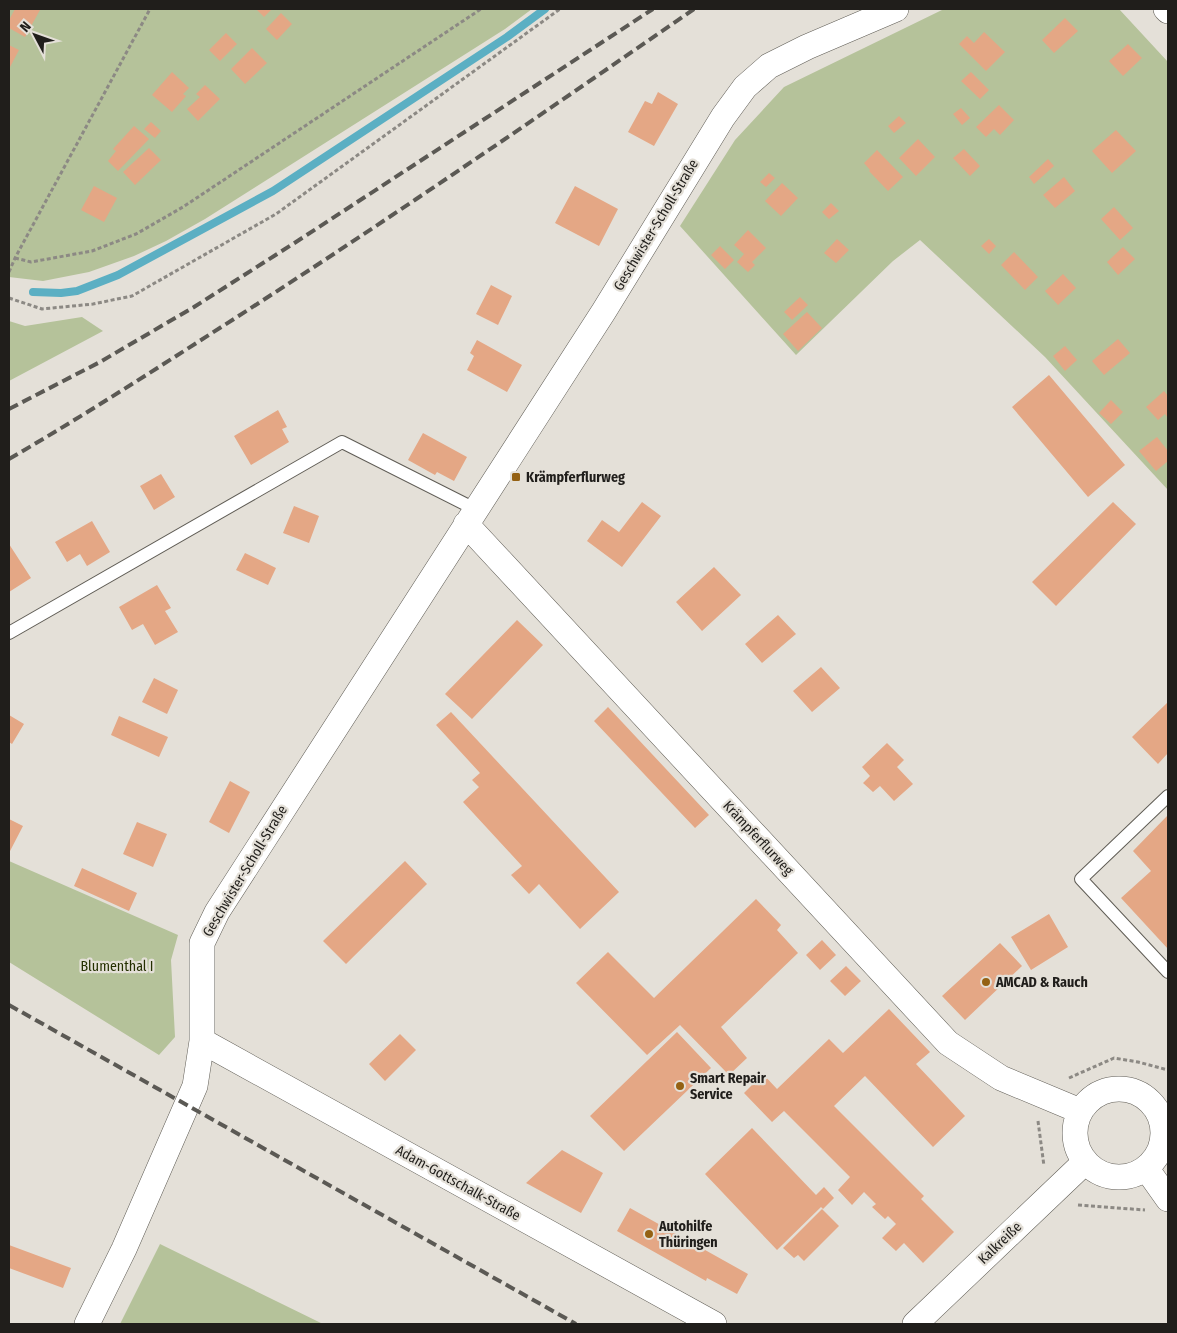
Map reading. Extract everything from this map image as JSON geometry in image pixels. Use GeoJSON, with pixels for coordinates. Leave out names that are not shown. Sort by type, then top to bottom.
{"type":"FeatureCollection","features":[{"type":"Feature","properties":{"kind":"street","name":"Geschwister-Scholl-Straße"},"geometry":{"type":"LineString","coordinates":[[88,1324],[124,1249],[196,1086],[202,1041],[202,943],[217,912],[604,311],[701,151],[745,87],[769,66],[807,47],[896,9]]}},
{"type":"Feature","properties":{"kind":"street","name":"Krämpferflurweg"},"geometry":{"type":"LineString","coordinates":[[471,516],[948,1043],[1001,1078],[1080,1111]]}},
{"type":"Feature","properties":{"kind":"street","name":"Adam-Gottschalk-Straße"},"geometry":{"type":"LineString","coordinates":[[202,1041],[714,1324]]}},
{"type":"Feature","properties":{"kind":"street"},"geometry":{"type":"LineString","coordinates":[[1117,1088],[1132,1090],[1163,1107],[1164,1133],[1161,1146],[1156,1158],[1146,1168],[1134,1174],[1121,1177],[1108,1176],[1085,1162],[1078,1150],[1074,1137],[1075,1124],[1080,1111],[1090,1099],[1102,1091],[1117,1088]]}},
{"type":"Feature","properties":{"kind":"street","name":"Kalkreiße"},"geometry":{"type":"LineString","coordinates":[[915,1324],[1085,1162]]}},
{"type":"Feature","properties":{"kind":"street"},"geometry":{"type":"LineString","coordinates":[[1146,1168],[1160,1205]]}},
{"type":"Feature","properties":{"kind":"lane"},"geometry":{"type":"LineString","coordinates":[[9,634],[342,442],[471,516]]}},
{"type":"Feature","properties":{"kind":"lane"},"geometry":{"type":"LineString","coordinates":[[1168,796],[1081,879],[1168,972]]}},
{"type":"Feature","properties":{"kind":"path"},"geometry":{"type":"LineString","coordinates":[[9,272],[150,9]]}},
{"type":"Feature","properties":{"kind":"path"},"geometry":{"type":"LineString","coordinates":[[15,258],[31,262],[92,251],[136,234],[183,207],[481,9]]}},
{"type":"Feature","properties":{"kind":"path"},"geometry":{"type":"LineString","coordinates":[[9,298],[42,309],[93,304],[132,296],[276,214],[560,9]]}},
{"type":"Feature","properties":{"kind":"path"},"geometry":{"type":"LineString","coordinates":[[1056,1190],[1070,1205],[1160,1205]]}},
{"type":"Feature","properties":{"kind":"green space"},"geometry":{"type":"Polygon","coordinates":[[[9,9],[532,9],[505,29],[205,219],[166,241],[134,256],[89,272],[43,281],[9,277],[9,9]]]}},
{"type":"Feature","properties":{"kind":"green space"},"geometry":{"type":"Polygon","coordinates":[[[944,9],[1119,9],[1168,62],[1168,490],[1045,357],[920,240],[893,261],[796,355],[680,226],[735,140],[784,87],[944,9]]]}},
{"type":"Feature","properties":{"kind":"green space"},"geometry":{"type":"Polygon","coordinates":[[[82,317],[103,331],[9,381],[9,321],[25,326],[82,317]]]}},
{"type":"Feature","properties":{"kind":"green space","name":"Blumenthal I"},"geometry":{"type":"Polygon","coordinates":[[[9,861],[178,935],[171,960],[175,1037],[159,1055],[9,962],[9,861]]]}},
{"type":"Feature","properties":{"kind":"green space"},"geometry":{"type":"Polygon","coordinates":[[[160,1244],[323,1324],[120,1324],[160,1244]]]}},
{"type":"Feature","properties":{"kind":"building"},"geometry":{"type":"Polygon","coordinates":[[[15,9],[40,10],[25,37],[9,28],[9,20],[15,9]]]}},
{"type":"Feature","properties":{"kind":"building"},"geometry":{"type":"Polygon","coordinates":[[[256,9],[272,9],[264,17],[256,9]]]}},
{"type":"Feature","properties":{"kind":"building"},"geometry":{"type":"Polygon","coordinates":[[[281,13],[292,24],[277,40],[266,29],[281,13]]]}},
{"type":"Feature","properties":{"kind":"building"},"geometry":{"type":"Polygon","coordinates":[[[1065,18],[1078,31],[1054,53],[1042,40],[1065,18]]]}},
{"type":"Feature","properties":{"kind":"building"},"geometry":{"type":"Polygon","coordinates":[[[984,32],[1005,52],[986,71],[959,44],[967,36],[974,43],[984,32]]]}},
{"type":"Feature","properties":{"kind":"building"},"geometry":{"type":"Polygon","coordinates":[[[226,33],[237,44],[220,61],[209,50],[226,33]]]}},
{"type":"Feature","properties":{"kind":"building"},"geometry":{"type":"Polygon","coordinates":[[[1128,44],[1142,58],[1123,76],[1109,61],[1128,44]]]}},
{"type":"Feature","properties":{"kind":"building"},"geometry":{"type":"Polygon","coordinates":[[[9,45],[19,50],[9,69],[9,45]]]}},
{"type":"Feature","properties":{"kind":"building"},"geometry":{"type":"Polygon","coordinates":[[[252,48],[267,63],[245,84],[231,69],[252,48]]]}},
{"type":"Feature","properties":{"kind":"building"},"geometry":{"type":"Polygon","coordinates":[[[172,72],[189,88],[183,94],[186,96],[172,112],[152,95],[172,72]]]}},
{"type":"Feature","properties":{"kind":"building"},"geometry":{"type":"Polygon","coordinates":[[[971,72],[989,90],[980,99],[961,81],[971,72]]]}},
{"type":"Feature","properties":{"kind":"building"},"geometry":{"type":"Polygon","coordinates":[[[205,85],[220,99],[198,121],[187,109],[200,97],[196,94],[205,85]]]}},
{"type":"Feature","properties":{"kind":"building"},"geometry":{"type":"Polygon","coordinates":[[[658,92],[678,104],[654,146],[628,132],[645,101],[652,104],[658,92]]]}},
{"type":"Feature","properties":{"kind":"building"},"geometry":{"type":"Polygon","coordinates":[[[999,105],[1014,120],[1000,135],[994,129],[986,137],[976,127],[999,105]]]}},
{"type":"Feature","properties":{"kind":"building"},"geometry":{"type":"Polygon","coordinates":[[[961,108],[970,118],[962,125],[953,114],[961,108]]]}},
{"type":"Feature","properties":{"kind":"building"},"geometry":{"type":"Polygon","coordinates":[[[899,116],[906,123],[894,133],[888,126],[899,116]]]}},
{"type":"Feature","properties":{"kind":"building"},"geometry":{"type":"Polygon","coordinates":[[[151,122],[161,131],[155,138],[144,129],[151,122]]]}},
{"type":"Feature","properties":{"kind":"building"},"geometry":{"type":"Polygon","coordinates":[[[134,126],[149,139],[118,171],[108,161],[116,151],[113,149],[134,126]]]}},
{"type":"Feature","properties":{"kind":"building"},"geometry":{"type":"Polygon","coordinates":[[[1116,130],[1136,151],[1112,173],[1092,151],[1116,130]]]}},
{"type":"Feature","properties":{"kind":"building"},"geometry":{"type":"Polygon","coordinates":[[[918,139],[935,157],[916,176],[899,158],[918,139]]]}},
{"type":"Feature","properties":{"kind":"building"},"geometry":{"type":"Polygon","coordinates":[[[149,148],[161,160],[135,185],[123,172],[149,148]]]}},
{"type":"Feature","properties":{"kind":"building"},"geometry":{"type":"Polygon","coordinates":[[[964,149],[980,166],[970,176],[953,158],[964,149]]]}},
{"type":"Feature","properties":{"kind":"building"},"geometry":{"type":"Polygon","coordinates":[[[877,150],[903,177],[888,191],[864,163],[877,150]]]}},
{"type":"Feature","properties":{"kind":"building"},"geometry":{"type":"Polygon","coordinates":[[[1048,159],[1054,166],[1034,184],[1029,177],[1048,159]]]}},
{"type":"Feature","properties":{"kind":"building"},"geometry":{"type":"Polygon","coordinates":[[[769,173],[775,178],[766,187],[760,182],[769,173]]]}},
{"type":"Feature","properties":{"kind":"building"},"geometry":{"type":"Polygon","coordinates":[[[1064,177],[1075,191],[1055,208],[1043,195],[1064,177]]]}},
{"type":"Feature","properties":{"kind":"building"},"geometry":{"type":"Polygon","coordinates":[[[782,183],[798,198],[781,216],[765,201],[782,183]]]}},
{"type":"Feature","properties":{"kind":"building"},"geometry":{"type":"Polygon","coordinates":[[[94,186],[117,198],[104,222],[81,210],[94,186]]]}},
{"type":"Feature","properties":{"kind":"building"},"geometry":{"type":"Polygon","coordinates":[[[575,186],[618,209],[599,246],[555,223],[575,186]]]}},
{"type":"Feature","properties":{"kind":"building"},"geometry":{"type":"Polygon","coordinates":[[[831,203],[839,211],[829,219],[822,212],[831,203]]]}},
{"type":"Feature","properties":{"kind":"building"},"geometry":{"type":"Polygon","coordinates":[[[1114,207],[1133,228],[1120,240],[1101,219],[1114,207]]]}},
{"type":"Feature","properties":{"kind":"building"},"geometry":{"type":"Polygon","coordinates":[[[748,230],[766,248],[752,262],[755,265],[748,272],[737,262],[744,254],[734,245],[748,230]]]}},
{"type":"Feature","properties":{"kind":"building"},"geometry":{"type":"Polygon","coordinates":[[[837,239],[849,250],[836,263],[824,253],[837,239]]]}},
{"type":"Feature","properties":{"kind":"building"},"geometry":{"type":"Polygon","coordinates":[[[989,239],[996,246],[989,254],[981,246],[989,239]]]}},
{"type":"Feature","properties":{"kind":"building"},"geometry":{"type":"Polygon","coordinates":[[[720,246],[734,260],[725,269],[711,255],[720,246]]]}},
{"type":"Feature","properties":{"kind":"building"},"geometry":{"type":"Polygon","coordinates":[[[1123,247],[1135,259],[1118,275],[1107,262],[1123,247]]]}},
{"type":"Feature","properties":{"kind":"building"},"geometry":{"type":"Polygon","coordinates":[[[1014,252],[1038,277],[1025,290],[1001,265],[1014,252]]]}},
{"type":"Feature","properties":{"kind":"building"},"geometry":{"type":"Polygon","coordinates":[[[1063,274],[1076,288],[1058,305],[1045,291],[1063,274]]]}},
{"type":"Feature","properties":{"kind":"building"},"geometry":{"type":"Polygon","coordinates":[[[491,285],[512,296],[498,325],[476,314],[491,285]]]}},
{"type":"Feature","properties":{"kind":"building"},"geometry":{"type":"Polygon","coordinates":[[[800,297],[808,305],[792,320],[784,312],[800,297]]]}},
{"type":"Feature","properties":{"kind":"building"},"geometry":{"type":"Polygon","coordinates":[[[807,312],[822,328],[798,351],[783,334],[807,312]]]}},
{"type":"Feature","properties":{"kind":"building"},"geometry":{"type":"Polygon","coordinates":[[[1118,339],[1130,353],[1104,375],[1092,361],[1118,339]]]}},
{"type":"Feature","properties":{"kind":"building"},"geometry":{"type":"Polygon","coordinates":[[[477,340],[522,365],[507,392],[467,370],[474,356],[470,353],[477,340]]]}},
{"type":"Feature","properties":{"kind":"building"},"geometry":{"type":"Polygon","coordinates":[[[1065,346],[1077,360],[1065,371],[1053,356],[1065,346]]]}},
{"type":"Feature","properties":{"kind":"building"},"geometry":{"type":"Polygon","coordinates":[[[1049,375],[1125,465],[1088,497],[1012,407],[1049,375]]]}},
{"type":"Feature","properties":{"kind":"building"},"geometry":{"type":"Polygon","coordinates":[[[1164,391],[1168,396],[1168,418],[1165,414],[1158,420],[1146,407],[1164,391]]]}},
{"type":"Feature","properties":{"kind":"building"},"geometry":{"type":"Polygon","coordinates":[[[1111,400],[1123,412],[1111,424],[1099,413],[1111,400]]]}},
{"type":"Feature","properties":{"kind":"building"},"geometry":{"type":"Polygon","coordinates":[[[278,410],[287,427],[282,429],[289,442],[251,465],[234,436],[278,410]]]}},
{"type":"Feature","properties":{"kind":"building"},"geometry":{"type":"Polygon","coordinates":[[[423,433],[467,457],[454,481],[437,472],[435,475],[408,460],[423,433]]]}},
{"type":"Feature","properties":{"kind":"building"},"geometry":{"type":"Polygon","coordinates":[[[1157,437],[1168,451],[1168,461],[1156,471],[1139,451],[1157,437]]]}},
{"type":"Feature","properties":{"kind":"building"},"geometry":{"type":"Polygon","coordinates":[[[161,474],[175,497],[154,510],[140,486],[161,474]]]}},
{"type":"Feature","properties":{"kind":"building"},"geometry":{"type":"Polygon","coordinates":[[[642,502],[661,516],[622,567],[587,541],[602,520],[619,532],[642,502]]]}},
{"type":"Feature","properties":{"kind":"building"},"geometry":{"type":"Polygon","coordinates":[[[1113,502],[1136,524],[1056,606],[1032,582],[1113,502]]]}},
{"type":"Feature","properties":{"kind":"building"},"geometry":{"type":"Polygon","coordinates":[[[294,506],[319,516],[309,543],[283,533],[294,506]]]}},
{"type":"Feature","properties":{"kind":"building"},"geometry":{"type":"Polygon","coordinates":[[[92,521],[110,552],[87,566],[80,554],[67,562],[55,542],[92,521]]]}},
{"type":"Feature","properties":{"kind":"building"},"geometry":{"type":"Polygon","coordinates":[[[9,544],[31,578],[9,592],[9,544]]]}},
{"type":"Feature","properties":{"kind":"building"},"geometry":{"type":"Polygon","coordinates":[[[245,553],[276,568],[268,585],[236,570],[245,553]]]}},
{"type":"Feature","properties":{"kind":"building"},"geometry":{"type":"Polygon","coordinates":[[[714,567],[741,595],[702,631],[676,602],[714,567]]]}},
{"type":"Feature","properties":{"kind":"building"},"geometry":{"type":"Polygon","coordinates":[[[157,585],[171,608],[165,611],[178,632],[155,645],[143,624],[132,630],[119,607],[157,585]]]}},
{"type":"Feature","properties":{"kind":"building"},"geometry":{"type":"Polygon","coordinates":[[[778,615],[796,634],[762,663],[745,644],[778,615]]]}},
{"type":"Feature","properties":{"kind":"building"},"geometry":{"type":"Polygon","coordinates":[[[517,620],[543,645],[472,719],[445,694],[517,620]]]}},
{"type":"Feature","properties":{"kind":"building"},"geometry":{"type":"Polygon","coordinates":[[[821,667],[840,688],[812,712],[793,691],[821,667]]]}},
{"type":"Feature","properties":{"kind":"building"},"geometry":{"type":"Polygon","coordinates":[[[154,678],[178,690],[167,714],[142,702],[154,678]]]}},
{"type":"Feature","properties":{"kind":"building"},"geometry":{"type":"Polygon","coordinates":[[[1168,702],[1168,753],[1158,764],[1132,737],[1168,702]]]}},
{"type":"Feature","properties":{"kind":"building"},"geometry":{"type":"Polygon","coordinates":[[[608,707],[709,815],[695,828],[594,721],[608,707]]]}},
{"type":"Feature","properties":{"kind":"building"},"geometry":{"type":"Polygon","coordinates":[[[451,712],[619,892],[580,929],[539,884],[529,894],[511,875],[522,866],[463,802],[479,787],[472,780],[480,773],[436,725],[451,712]]]}},
{"type":"Feature","properties":{"kind":"building"},"geometry":{"type":"Polygon","coordinates":[[[9,715],[24,724],[12,744],[9,742],[9,715]]]}},
{"type":"Feature","properties":{"kind":"building"},"geometry":{"type":"Polygon","coordinates":[[[119,716],[168,737],[159,757],[111,735],[119,716]]]}},
{"type":"Feature","properties":{"kind":"building"},"geometry":{"type":"Polygon","coordinates":[[[887,743],[904,760],[897,767],[913,784],[894,801],[880,786],[873,792],[863,783],[870,776],[862,767],[887,743]]]}},
{"type":"Feature","properties":{"kind":"building"},"geometry":{"type":"Polygon","coordinates":[[[230,781],[250,792],[229,833],[209,822],[230,781]]]}},
{"type":"Feature","properties":{"kind":"building"},"geometry":{"type":"Polygon","coordinates":[[[1168,815],[1168,949],[1121,898],[1151,871],[1133,851],[1168,815]]]}},
{"type":"Feature","properties":{"kind":"building"},"geometry":{"type":"Polygon","coordinates":[[[9,819],[23,826],[9,853],[9,819]]]}},
{"type":"Feature","properties":{"kind":"building"},"geometry":{"type":"Polygon","coordinates":[[[137,822],[167,834],[153,867],[123,854],[137,822]]]}},
{"type":"Feature","properties":{"kind":"building"},"geometry":{"type":"Polygon","coordinates":[[[405,861],[427,884],[346,964],[323,941],[405,861]]]}},
{"type":"Feature","properties":{"kind":"building"},"geometry":{"type":"Polygon","coordinates":[[[82,868],[137,893],[129,911],[74,886],[82,868]]]}},
{"type":"Feature","properties":{"kind":"building"},"geometry":{"type":"Polygon","coordinates":[[[756,899],[781,925],[777,930],[798,953],[721,1027],[747,1058],[729,1075],[680,1025],[647,1055],[576,983],[608,952],[654,998],[756,899]]]}},
{"type":"Feature","properties":{"kind":"building"},"geometry":{"type":"Polygon","coordinates":[[[1049,914],[1068,947],[1031,970],[1011,937],[1049,914]]]}},
{"type":"Feature","properties":{"kind":"building"},"geometry":{"type":"Polygon","coordinates":[[[822,940],[836,955],[820,970],[806,955],[822,940]]]}},
{"type":"Feature","properties":{"kind":"building"},"geometry":{"type":"Polygon","coordinates":[[[1000,943],[1022,966],[965,1020],[942,996],[1000,943]]]}},
{"type":"Feature","properties":{"kind":"building"},"geometry":{"type":"Polygon","coordinates":[[[846,966],[861,981],[845,996],[830,981],[846,966]]]}},
{"type":"Feature","properties":{"kind":"building"},"geometry":{"type":"Polygon","coordinates":[[[889,1009],[930,1052],[916,1064],[965,1116],[933,1147],[865,1076],[834,1106],[924,1196],[921,1199],[954,1232],[923,1263],[904,1243],[896,1251],[882,1238],[896,1224],[888,1216],[885,1219],[872,1207],[876,1204],[864,1192],[852,1205],[838,1190],[850,1177],[784,1111],[772,1122],[744,1093],[763,1074],[777,1089],[829,1039],[843,1053],[889,1009]]]}},
{"type":"Feature","properties":{"kind":"building"},"geometry":{"type":"Polygon","coordinates":[[[677,1032],[711,1068],[624,1151],[590,1116],[677,1032]]]}},
{"type":"Feature","properties":{"kind":"building"},"geometry":{"type":"Polygon","coordinates":[[[400,1034],[416,1050],[385,1081],[369,1064],[400,1034]]]}},
{"type":"Feature","properties":{"kind":"building"},"geometry":{"type":"Polygon","coordinates":[[[752,1128],[816,1195],[824,1187],[834,1198],[823,1209],[821,1207],[777,1250],[705,1174],[752,1128]]]}},
{"type":"Feature","properties":{"kind":"building"},"geometry":{"type":"Polygon","coordinates":[[[562,1150],[603,1173],[581,1213],[526,1183],[562,1150]]]}},
{"type":"Feature","properties":{"kind":"building"},"geometry":{"type":"Polygon","coordinates":[[[630,1208],[748,1274],[737,1294],[707,1278],[706,1281],[617,1231],[630,1208]]]}},
{"type":"Feature","properties":{"kind":"building"},"geometry":{"type":"Polygon","coordinates":[[[822,1209],[839,1226],[804,1261],[798,1255],[794,1258],[783,1248],[822,1209]]]}},
{"type":"Feature","properties":{"kind":"building"},"geometry":{"type":"Polygon","coordinates":[[[9,1245],[71,1268],[63,1288],[9,1268],[9,1245]]]}},
{"type":"Feature","properties":{"kind":"waterway"},"geometry":{"type":"LineString","coordinates":[[33,292],[61,293],[77,291],[118,275],[273,191],[507,37],[545,9]]}},
{"type":"Feature","properties":{"kind":"railway"},"geometry":{"type":"LineString","coordinates":[[9,409],[100,362],[194,307],[653,9]]}},
{"type":"Feature","properties":{"kind":"railway"},"geometry":{"type":"LineString","coordinates":[[9,459],[137,381],[334,254],[694,9]]}},
{"type":"Feature","properties":{"kind":"railway"},"geometry":{"type":"LineString","coordinates":[[9,1005],[576,1324]]}},
{"type":"Feature","properties":{"kind":"place","name":"Krämpferflurweg"},"geometry":{"type":"Point","coordinates":[516,477]}},
{"type":"Feature","properties":{"kind":"place","name":"AMCAD & Rauch"},"geometry":{"type":"Point","coordinates":[986,982]}},
{"type":"Feature","properties":{"kind":"place","name":"Smart Repair Service"},"geometry":{"type":"Point","coordinates":[680,1086]}},
{"type":"Feature","properties":{"kind":"place","name":"Autohilfe Thüringen"},"geometry":{"type":"Point","coordinates":[649,1234]}}]}
